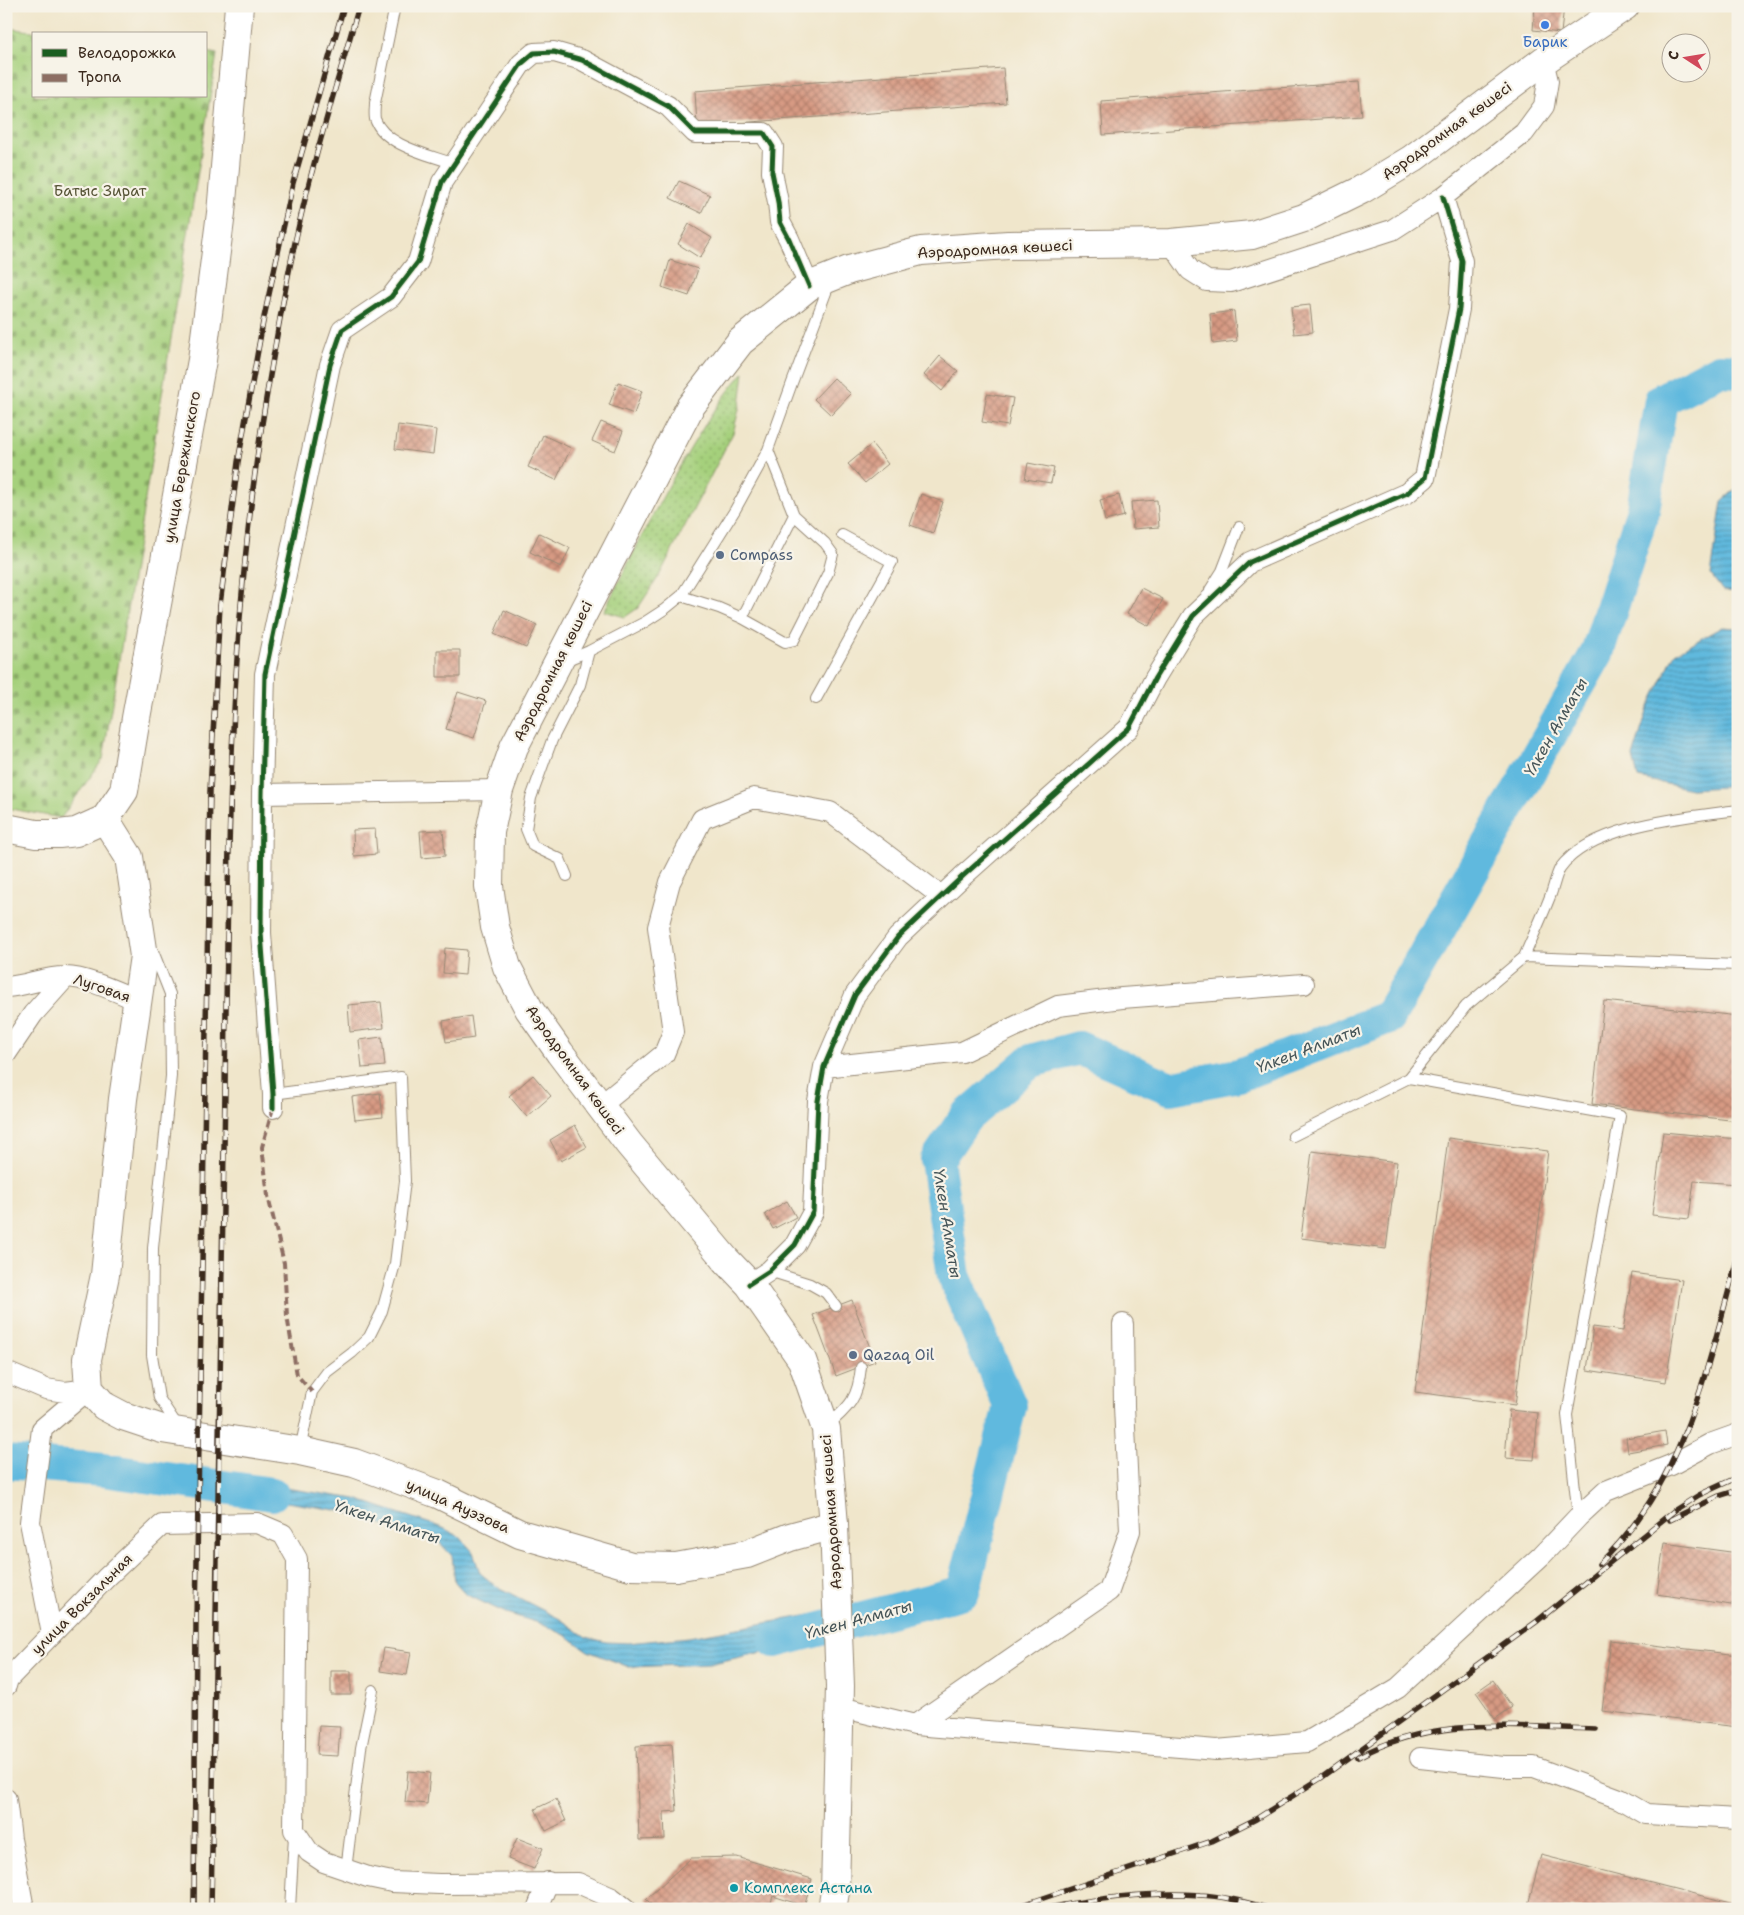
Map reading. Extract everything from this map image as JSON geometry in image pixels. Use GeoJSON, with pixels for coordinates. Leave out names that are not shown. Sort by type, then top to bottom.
{"type":"FeatureCollection","features":[{"type":"Feature","properties":{"kind":"main road","name":"улица Бережинского"},"geometry":{"type":"LineString","coordinates":[[6,828],[36,834],[76,832],[105,818],[124,791],[202,360],[221,213],[239,6]]}},
{"type":"Feature","properties":{"kind":"main road","name":"Аэродромная көшесі"},"geometry":{"type":"LineString","coordinates":[[832,1909],[835,1892],[840,1696],[834,1525],[825,1428],[802,1360],[759,1277],[726,1260],[665,1188],[600,1106],[529,1009],[507,967],[495,927],[489,886],[490,832],[499,790],[514,747],[554,666],[690,407],[740,342],[808,286],[833,275],[921,251],[1008,246],[1171,243],[1252,235],[1304,218],[1361,190],[1412,159],[1543,61],[1625,6]]}},
{"type":"Feature","properties":{"kind":"main road"},"geometry":{"type":"LineString","coordinates":[[89,1389],[87,1359],[105,1275],[123,1099],[139,1001],[144,956],[129,857],[105,818]]}},
{"type":"Feature","properties":{"kind":"main road","name":"улица Ауэзова"},"geometry":{"type":"LineString","coordinates":[[89,1389],[104,1406],[123,1416],[162,1429],[300,1451],[354,1463],[438,1494],[520,1534],[631,1566],[676,1568],[747,1554],[790,1537],[834,1525]]}},
{"type":"Feature","properties":{"kind":"street"},"geometry":{"type":"LineString","coordinates":[[273,1101],[261,933],[265,674],[330,365],[342,330],[391,297],[418,262],[442,182],[521,64],[534,54],[554,52],[582,60],[668,106],[695,133],[764,133],[773,147],[772,172],[780,222],[808,286]]}},
{"type":"Feature","properties":{"kind":"street"},"geometry":{"type":"LineString","coordinates":[[1171,243],[1190,270],[1196,274],[1207,281],[1231,282],[1392,230],[1443,197],[1524,134],[1544,106],[1548,81],[1543,61]]}},
{"type":"Feature","properties":{"kind":"street"},"geometry":{"type":"LineString","coordinates":[[759,1277],[795,1245],[813,1212],[818,1101],[824,1067],[855,994],[898,937],[941,896],[1129,728],[1154,678],[1193,616],[1250,562],[1408,493],[1425,478],[1459,309],[1462,261],[1443,197]]}},
{"type":"Feature","properties":{"kind":"street"},"geometry":{"type":"LineString","coordinates":[[262,794],[499,790]]}},
{"type":"Feature","properties":{"kind":"street"},"geometry":{"type":"LineString","coordinates":[[600,1106],[664,1054],[673,1032],[658,927],[670,882],[702,819],[754,798],[830,812],[941,896]]}},
{"type":"Feature","properties":{"kind":"street"},"geometry":{"type":"LineString","coordinates":[[6,1054],[33,1014],[66,976]]}},
{"type":"Feature","properties":{"kind":"street","name":"Луговая"},"geometry":{"type":"LineString","coordinates":[[6,987],[66,976],[104,986],[139,1001]]}},
{"type":"Feature","properties":{"kind":"street"},"geometry":{"type":"LineString","coordinates":[[824,1067],[962,1052],[1058,1006],[1122,998],[1304,984]]}},
{"type":"Feature","properties":{"kind":"street"},"geometry":{"type":"LineString","coordinates":[[915,1725],[1110,1591],[1130,1532],[1124,1406],[1124,1324]]}},
{"type":"Feature","properties":{"kind":"street"},"geometry":{"type":"LineString","coordinates":[[6,1372],[46,1389],[65,1392],[89,1389]]}},
{"type":"Feature","properties":{"kind":"street"},"geometry":{"type":"LineString","coordinates":[[52,1634],[30,1522],[42,1429],[89,1389]]}},
{"type":"Feature","properties":{"kind":"street"},"geometry":{"type":"LineString","coordinates":[[840,1696],[915,1725],[1216,1750],[1307,1742],[1398,1688],[1542,1555],[1606,1491],[1671,1465],[1710,1444],[1738,1434]]}},
{"type":"Feature","properties":{"kind":"street","name":"улица Вокзальная"},"geometry":{"type":"LineString","coordinates":[[6,1686],[8,1679],[107,1577],[162,1525],[257,1523],[283,1534],[297,1559],[294,1830]]}},
{"type":"Feature","properties":{"kind":"street"},"geometry":{"type":"LineString","coordinates":[[1420,1758],[1504,1767],[1534,1767],[1620,1799],[1646,1814],[1738,1819]]}},
{"type":"Feature","properties":{"kind":"street"},"geometry":{"type":"LineString","coordinates":[[6,1799],[11,1839],[24,1909]]}},
{"type":"Feature","properties":{"kind":"street"},"geometry":{"type":"LineString","coordinates":[[294,1830],[309,1852],[324,1862],[368,1877],[392,1882],[439,1884],[578,1883],[612,1898],[626,1909]]}},
{"type":"Feature","properties":{"kind":"street"},"geometry":{"type":"LineString","coordinates":[[537,1909],[548,1882]]}},
{"type":"Feature","properties":{"kind":"lane"},"geometry":{"type":"LineString","coordinates":[[395,6],[375,103],[375,118],[381,129],[393,141],[454,164]]}},
{"type":"Feature","properties":{"kind":"lane"},"geometry":{"type":"LineString","coordinates":[[554,666],[588,652],[645,622],[666,609],[681,596],[735,510],[768,450],[833,275]]}},
{"type":"Feature","properties":{"kind":"lane"},"geometry":{"type":"LineString","coordinates":[[681,596],[719,608],[742,618],[785,642],[794,640],[828,573],[833,554],[825,543],[794,515],[768,450]]}},
{"type":"Feature","properties":{"kind":"lane"},"geometry":{"type":"LineString","coordinates":[[742,618],[794,515]]}},
{"type":"Feature","properties":{"kind":"lane"},"geometry":{"type":"LineString","coordinates":[[1193,616],[1222,571],[1238,527]]}},
{"type":"Feature","properties":{"kind":"lane"},"geometry":{"type":"LineString","coordinates":[[816,699],[892,562],[842,536]]}},
{"type":"Feature","properties":{"kind":"lane"},"geometry":{"type":"LineString","coordinates":[[567,876],[560,859],[532,846],[526,829],[531,798],[541,768],[552,740],[580,685],[588,652]]}},
{"type":"Feature","properties":{"kind":"lane"},"geometry":{"type":"LineString","coordinates":[[1293,1136],[1409,1078],[1466,1006],[1524,957],[1552,893],[1560,869],[1576,852],[1603,836],[1669,820],[1738,810]]}},
{"type":"Feature","properties":{"kind":"lane"},"geometry":{"type":"LineString","coordinates":[[138,914],[170,994],[172,1076],[153,1248],[152,1355],[160,1398],[183,1433]]}},
{"type":"Feature","properties":{"kind":"lane"},"geometry":{"type":"LineString","coordinates":[[1524,957],[1738,965]]}},
{"type":"Feature","properties":{"kind":"lane"},"geometry":{"type":"LineString","coordinates":[[273,1101],[401,1077],[406,1181],[392,1274],[382,1311],[369,1337],[352,1353],[326,1372],[312,1392],[300,1451]]}},
{"type":"Feature","properties":{"kind":"lane"},"geometry":{"type":"LineString","coordinates":[[1409,1078],[1620,1116],[1567,1415],[1578,1517]]}},
{"type":"Feature","properties":{"kind":"lane"},"geometry":{"type":"LineString","coordinates":[[759,1277],[810,1284],[826,1293],[836,1306]]}},
{"type":"Feature","properties":{"kind":"lane"},"geometry":{"type":"LineString","coordinates":[[825,1428],[852,1402],[859,1386],[861,1366]]}},
{"type":"Feature","properties":{"kind":"lane"},"geometry":{"type":"LineString","coordinates":[[346,1870],[361,1748],[373,1690]]}},
{"type":"Feature","properties":{"kind":"lane"},"geometry":{"type":"LineString","coordinates":[[290,1909],[294,1830]]}},
{"type":"Feature","properties":{"kind":"green space","name":"Батыс Зират"},"geometry":{"type":"Polygon","coordinates":[[[6,28],[39,32],[32,32],[32,98],[208,98],[208,52],[217,54],[103,759],[61,818],[6,808],[6,28]]]}},
{"type":"Feature","properties":{"kind":"green space"},"geometry":{"type":"Polygon","coordinates":[[[744,372],[740,405],[733,433],[659,576],[638,608],[625,617],[604,611],[654,512],[688,452],[714,411],[744,372]]]}},
{"type":"Feature","properties":{"kind":"water"},"geometry":{"type":"Polygon","coordinates":[[[1738,487],[1738,592],[1723,591],[1711,575],[1722,501],[1738,487]]]}},
{"type":"Feature","properties":{"kind":"water"},"geometry":{"type":"Polygon","coordinates":[[[1722,627],[1738,628],[1738,786],[1691,789],[1638,778],[1633,757],[1647,711],[1675,653],[1722,627]]]}},
{"type":"Feature","properties":{"kind":"water"},"geometry":{"type":"Polygon","coordinates":[[[227,1479],[356,1499],[443,1528],[460,1537],[473,1552],[480,1573],[496,1586],[560,1619],[586,1637],[606,1642],[628,1643],[689,1637],[815,1614],[820,1639],[709,1664],[629,1667],[588,1651],[565,1635],[539,1623],[506,1613],[467,1595],[455,1582],[452,1556],[440,1543],[420,1534],[398,1531],[369,1519],[336,1510],[225,1492],[227,1479]]]}},
{"type":"Feature","properties":{"kind":"building"},"geometry":{"type":"Polygon","coordinates":[[[1535,6],[1564,6],[1561,33],[1533,30],[1535,6]]]}},
{"type":"Feature","properties":{"kind":"building"},"geometry":{"type":"Polygon","coordinates":[[[1003,68],[1006,103],[697,126],[695,91],[1003,68]]]}},
{"type":"Feature","properties":{"kind":"building"},"geometry":{"type":"Polygon","coordinates":[[[1359,82],[1362,116],[1103,135],[1101,101],[1359,82]]]}},
{"type":"Feature","properties":{"kind":"building"},"geometry":{"type":"Polygon","coordinates":[[[679,181],[710,195],[701,213],[670,198],[679,181]]]}},
{"type":"Feature","properties":{"kind":"building"},"geometry":{"type":"Polygon","coordinates":[[[689,224],[712,238],[700,258],[678,244],[689,224]]]}},
{"type":"Feature","properties":{"kind":"building"},"geometry":{"type":"Polygon","coordinates":[[[670,260],[698,269],[689,296],[662,287],[670,260]]]}},
{"type":"Feature","properties":{"kind":"building"},"geometry":{"type":"Polygon","coordinates":[[[1310,305],[1313,332],[1294,334],[1291,307],[1310,305]]]}},
{"type":"Feature","properties":{"kind":"building"},"geometry":{"type":"Polygon","coordinates":[[[1234,311],[1237,341],[1213,344],[1210,314],[1234,311]]]}},
{"type":"Feature","properties":{"kind":"building"},"geometry":{"type":"Polygon","coordinates":[[[940,356],[958,371],[942,391],[924,375],[940,356]]]}},
{"type":"Feature","properties":{"kind":"building"},"geometry":{"type":"Polygon","coordinates":[[[834,378],[851,394],[831,415],[814,399],[834,378]]]}},
{"type":"Feature","properties":{"kind":"building"},"geometry":{"type":"Polygon","coordinates":[[[618,382],[642,391],[634,414],[609,405],[618,382]]]}},
{"type":"Feature","properties":{"kind":"building"},"geometry":{"type":"Polygon","coordinates":[[[987,394],[1013,398],[1008,426],[982,422],[987,394]]]}},
{"type":"Feature","properties":{"kind":"building"},"geometry":{"type":"Polygon","coordinates":[[[601,422],[623,431],[615,451],[592,441],[601,422]]]}},
{"type":"Feature","properties":{"kind":"building"},"geometry":{"type":"Polygon","coordinates":[[[398,425],[436,430],[433,454],[395,449],[398,425]]]}},
{"type":"Feature","properties":{"kind":"building"},"geometry":{"type":"Polygon","coordinates":[[[543,435],[571,448],[556,480],[528,467],[543,435]]]}},
{"type":"Feature","properties":{"kind":"building"},"geometry":{"type":"Polygon","coordinates":[[[872,444],[888,464],[865,483],[848,464],[872,444]]]}},
{"type":"Feature","properties":{"kind":"building"},"geometry":{"type":"Polygon","coordinates":[[[1028,463],[1054,468],[1051,483],[1025,479],[1028,463]]]}},
{"type":"Feature","properties":{"kind":"building"},"geometry":{"type":"Polygon","coordinates":[[[921,494],[943,502],[933,533],[910,525],[921,494]]]}},
{"type":"Feature","properties":{"kind":"building"},"geometry":{"type":"Polygon","coordinates":[[[1119,495],[1124,516],[1105,521],[1100,500],[1119,495]]]}},
{"type":"Feature","properties":{"kind":"building"},"geometry":{"type":"Polygon","coordinates":[[[1157,500],[1159,527],[1133,529],[1131,502],[1157,500]]]}},
{"type":"Feature","properties":{"kind":"building"},"geometry":{"type":"Polygon","coordinates":[[[539,533],[570,548],[561,567],[530,552],[539,533]]]}},
{"type":"Feature","properties":{"kind":"building"},"geometry":{"type":"Polygon","coordinates":[[[1141,588],[1163,599],[1149,626],[1127,614],[1141,588]]]}},
{"type":"Feature","properties":{"kind":"building"},"geometry":{"type":"Polygon","coordinates":[[[504,610],[537,625],[526,648],[494,634],[504,610]]]}},
{"type":"Feature","properties":{"kind":"building"},"geometry":{"type":"Polygon","coordinates":[[[437,650],[460,650],[460,677],[437,677],[437,650]]]}},
{"type":"Feature","properties":{"kind":"building"},"geometry":{"type":"Polygon","coordinates":[[[458,692],[486,701],[474,738],[446,729],[458,692]]]}},
{"type":"Feature","properties":{"kind":"building"},"geometry":{"type":"Polygon","coordinates":[[[375,829],[377,854],[354,856],[353,830],[375,829]]]}},
{"type":"Feature","properties":{"kind":"building"},"geometry":{"type":"Polygon","coordinates":[[[443,830],[445,856],[422,858],[420,831],[443,830]]]}},
{"type":"Feature","properties":{"kind":"building"},"geometry":{"type":"Polygon","coordinates":[[[445,948],[467,950],[465,975],[443,973],[445,948]]]}},
{"type":"Feature","properties":{"kind":"building"},"geometry":{"type":"Polygon","coordinates":[[[1604,1001],[1738,1016],[1738,1121],[1592,1104],[1604,1001]]]}},
{"type":"Feature","properties":{"kind":"building"},"geometry":{"type":"Polygon","coordinates":[[[381,1002],[384,1028],[350,1032],[348,1005],[381,1002]]]}},
{"type":"Feature","properties":{"kind":"building"},"geometry":{"type":"Polygon","coordinates":[[[471,1016],[474,1038],[446,1042],[443,1021],[471,1016]]]}},
{"type":"Feature","properties":{"kind":"building"},"geometry":{"type":"Polygon","coordinates":[[[382,1037],[385,1066],[362,1068],[359,1040],[382,1037]]]}},
{"type":"Feature","properties":{"kind":"building"},"geometry":{"type":"Polygon","coordinates":[[[533,1075],[551,1096],[527,1117],[509,1096],[533,1075]]]}},
{"type":"Feature","properties":{"kind":"building"},"geometry":{"type":"Polygon","coordinates":[[[380,1093],[383,1117],[355,1120],[352,1097],[380,1093]]]}},
{"type":"Feature","properties":{"kind":"building"},"geometry":{"type":"Polygon","coordinates":[[[575,1125],[587,1147],[561,1161],[550,1140],[575,1125]]]}},
{"type":"Feature","properties":{"kind":"building"},"geometry":{"type":"Polygon","coordinates":[[[1663,1132],[1738,1139],[1738,1184],[1694,1181],[1689,1219],[1652,1215],[1663,1132]]]}},
{"type":"Feature","properties":{"kind":"building"},"geometry":{"type":"Polygon","coordinates":[[[1448,1138],[1548,1151],[1515,1405],[1415,1392],[1448,1138]]]}},
{"type":"Feature","properties":{"kind":"building"},"geometry":{"type":"Polygon","coordinates":[[[1312,1151],[1397,1162],[1386,1249],[1301,1238],[1312,1151]]]}},
{"type":"Feature","properties":{"kind":"building"},"geometry":{"type":"Polygon","coordinates":[[[787,1201],[796,1217],[773,1229],[765,1214],[787,1201]]]}},
{"type":"Feature","properties":{"kind":"building"},"geometry":{"type":"Polygon","coordinates":[[[1632,1273],[1682,1280],[1666,1382],[1587,1370],[1593,1327],[1623,1331],[1632,1273]]]}},
{"type":"Feature","properties":{"kind":"building"},"geometry":{"type":"Polygon","coordinates":[[[852,1300],[875,1361],[836,1376],[813,1315],[852,1300]]]}},
{"type":"Feature","properties":{"kind":"building"},"geometry":{"type":"Polygon","coordinates":[[[1509,1410],[1538,1413],[1534,1460],[1505,1458],[1509,1410]]]}},
{"type":"Feature","properties":{"kind":"building"},"geometry":{"type":"Polygon","coordinates":[[[1665,1431],[1667,1445],[1628,1452],[1626,1438],[1665,1431]]]}},
{"type":"Feature","properties":{"kind":"building"},"geometry":{"type":"Polygon","coordinates":[[[1664,1543],[1738,1553],[1738,1606],[1657,1594],[1664,1543]]]}},
{"type":"Feature","properties":{"kind":"building"},"geometry":{"type":"Polygon","coordinates":[[[1611,1640],[1738,1655],[1738,1727],[1602,1711],[1611,1640]]]}},
{"type":"Feature","properties":{"kind":"building"},"geometry":{"type":"Polygon","coordinates":[[[384,1648],[411,1652],[407,1675],[380,1671],[384,1648]]]}},
{"type":"Feature","properties":{"kind":"building"},"geometry":{"type":"Polygon","coordinates":[[[331,1671],[351,1671],[351,1695],[331,1695],[331,1671]]]}},
{"type":"Feature","properties":{"kind":"building"},"geometry":{"type":"Polygon","coordinates":[[[1493,1680],[1512,1707],[1495,1719],[1476,1692],[1493,1680]]]}},
{"type":"Feature","properties":{"kind":"building"},"geometry":{"type":"Polygon","coordinates":[[[319,1726],[340,1727],[338,1756],[317,1755],[319,1726]]]}},
{"type":"Feature","properties":{"kind":"building"},"geometry":{"type":"Polygon","coordinates":[[[672,1744],[677,1811],[664,1812],[665,1839],[639,1840],[636,1746],[672,1744]]]}},
{"type":"Feature","properties":{"kind":"building"},"geometry":{"type":"Polygon","coordinates":[[[408,1771],[430,1773],[427,1804],[405,1802],[408,1771]]]}},
{"type":"Feature","properties":{"kind":"building"},"geometry":{"type":"Polygon","coordinates":[[[556,1799],[566,1821],[546,1831],[535,1809],[556,1799]]]}},
{"type":"Feature","properties":{"kind":"building"},"geometry":{"type":"Polygon","coordinates":[[[517,1838],[543,1848],[534,1869],[508,1859],[517,1838]]]}},
{"type":"Feature","properties":{"kind":"building"},"geometry":{"type":"Polygon","coordinates":[[[1541,1855],[1738,1905],[1738,1909],[1527,1909],[1541,1855]]]}},
{"type":"Feature","properties":{"kind":"building","name":"Комплекс Астана"},"geometry":{"type":"Polygon","coordinates":[[[737,1857],[812,1879],[804,1906],[773,1896],[769,1909],[656,1909],[646,1899],[691,1858],[737,1857]]]}},
{"type":"Feature","properties":{"kind":"waterway","name":"Үлкен Алматы"},"geometry":{"type":"LineString","coordinates":[[775,1641],[963,1592],[1010,1406],[954,1276],[937,1160],[966,1117],[1031,1061],[1079,1048],[1170,1088],[1239,1075],[1389,1017],[1597,653],[1643,510],[1661,400],[1719,370],[1738,371]]}},
{"type":"Feature","properties":{"kind":"waterway","name":"Үлкен Алматы"},"geometry":{"type":"LineString","coordinates":[[6,1462],[103,1470],[272,1494]]}},
{"type":"Feature","properties":{"kind":"railway"},"geometry":{"type":"LineString","coordinates":[[194,1909],[196,1620],[210,791],[220,605],[238,462],[263,322],[293,183],[344,6]]}},
{"type":"Feature","properties":{"kind":"railway"},"geometry":{"type":"LineString","coordinates":[[211,1909],[227,917],[232,744],[237,657],[253,485],[284,298],[310,180],[359,6]]}},
{"type":"Feature","properties":{"kind":"railway"},"geometry":{"type":"LineString","coordinates":[[1599,1564],[1628,1532],[1652,1497],[1672,1460],[1689,1421],[1703,1380],[1738,1256]]}},
{"type":"Feature","properties":{"kind":"railway"},"geometry":{"type":"LineString","coordinates":[[1011,1909],[1212,1841],[1256,1819],[1321,1778],[1536,1622],[1675,1510],[1699,1495],[1738,1477]]}},
{"type":"Feature","properties":{"kind":"railway"},"geometry":{"type":"LineString","coordinates":[[1670,1520],[1719,1496],[1738,1490]]}},
{"type":"Feature","properties":{"kind":"railway"},"geometry":{"type":"LineString","coordinates":[[1358,1757],[1386,1744],[1415,1735],[1444,1730],[1504,1726],[1595,1729]]}},
{"type":"Feature","properties":{"kind":"railway"},"geometry":{"type":"LineString","coordinates":[[1043,1909],[1121,1897],[1161,1894],[1218,1897],[1271,1909]]}},
{"type":"Feature","properties":{"kind":"marked path"},"geometry":{"type":"LineString","coordinates":[[273,1108],[262,1147],[268,1196],[284,1263],[287,1316],[297,1375],[312,1392]]}},
{"type":"Feature","properties":{"kind":"cycle path"},"geometry":{"type":"LineString","coordinates":[[273,1108],[261,933],[265,674],[330,365],[342,330],[391,297],[418,262],[442,182],[521,64],[534,53],[554,52],[582,60],[668,106],[695,133],[764,133],[773,147],[772,172],[780,222],[809,286]]}},
{"type":"Feature","properties":{"kind":"cycle path"},"geometry":{"type":"LineString","coordinates":[[749,1284],[769,1271],[795,1245],[813,1212],[818,1101],[824,1067],[855,995],[898,937],[963,876],[1129,728],[1155,678],[1193,616],[1250,562],[1407,493],[1425,478],[1459,309],[1462,261],[1443,197]]}},
{"type":"Feature","properties":{"kind":"place","name":"Барик"},"geometry":{"type":"Point","coordinates":[1545,25]}},
{"type":"Feature","properties":{"kind":"place","name":"Compass"},"geometry":{"type":"Point","coordinates":[720,555]}},
{"type":"Feature","properties":{"kind":"place","name":"Qazaq Oil"},"geometry":{"type":"Point","coordinates":[853,1355]}},
{"type":"Feature","properties":{"kind":"place","name":"Комплекс Астана"},"geometry":{"type":"Point","coordinates":[734,1888]}}]}
